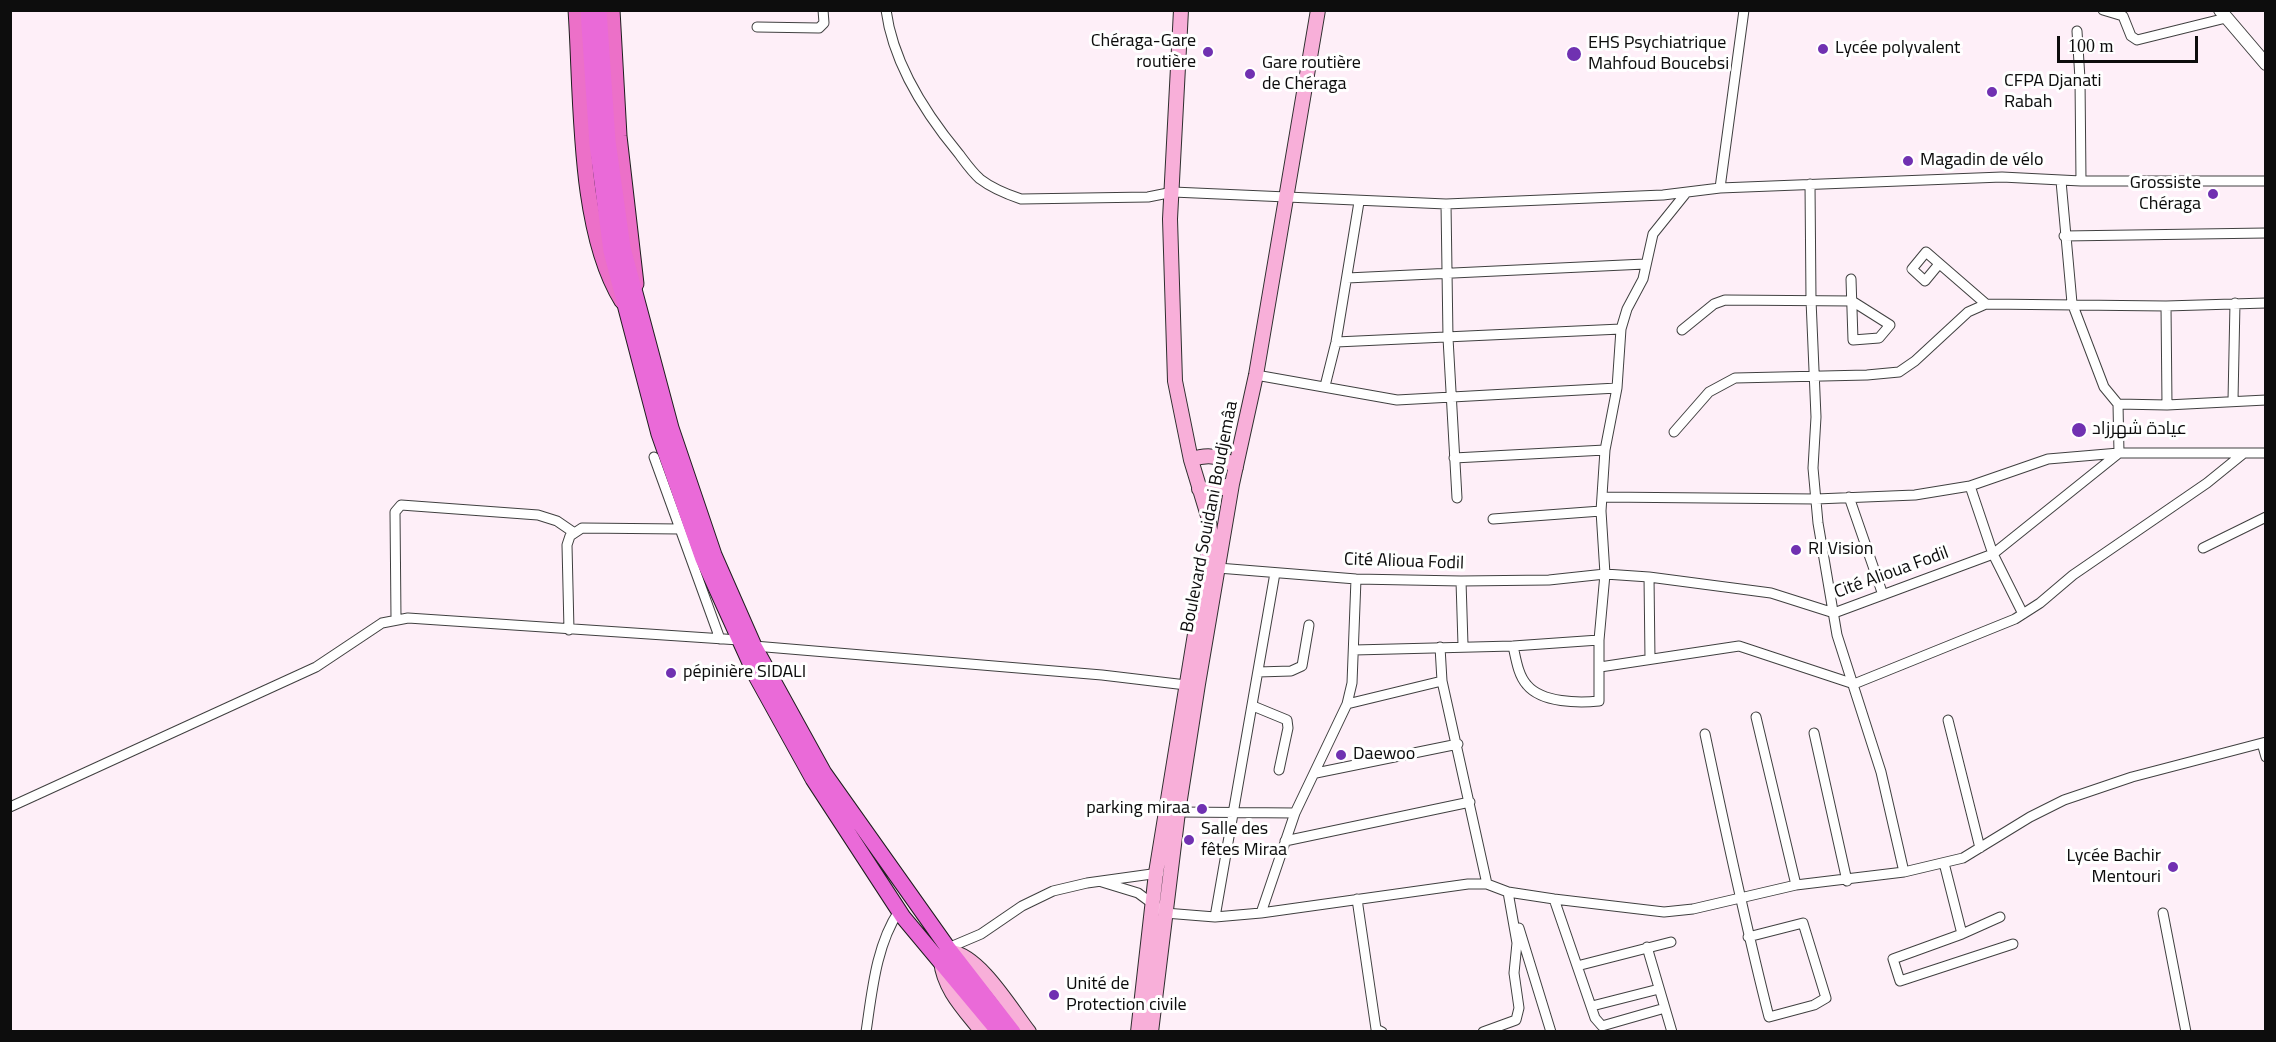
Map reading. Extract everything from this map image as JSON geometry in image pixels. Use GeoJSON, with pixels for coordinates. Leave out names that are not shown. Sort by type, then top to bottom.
{"type":"FeatureCollection","features":[{"type":"Feature","properties":{"kind":"highway"},"geometry":{"type":"LineString","coordinates":[[588,10],[602,197],[672,476],[703,559],[739,640],[793,745],[899,912],[947,954],[1013,1032]]}},
{"type":"Feature","properties":{"kind":"highway"},"geometry":{"type":"LineString","coordinates":[[600,10],[614,193],[630,303],[691,492],[714,555],[754,646],[824,773],[999,1032]]}},
{"type":"Feature","properties":{"kind":"main road"},"geometry":{"type":"LineString","coordinates":[[576,10],[585,147],[592,208],[604,268],[630,303]]}},
{"type":"Feature","properties":{"kind":"main road"},"geometry":{"type":"LineString","coordinates":[[612,10],[618,126],[636,272],[630,303]]}},
{"type":"Feature","properties":{"kind":"main road","name":"Boulevard Souidani Boudjemâa"},"geometry":{"type":"LineString","coordinates":[[1150,1032],[1165,913],[1163,873],[1186,685],[1210,536],[1208,516],[1191,460],[1175,381],[1170,219],[1181,10]]}},
{"type":"Feature","properties":{"kind":"main road","name":"Boulevard Souidani Boudjemâa"},"geometry":{"type":"LineString","coordinates":[[1138,1032],[1154,904],[1178,812],[1232,484],[1256,375],[1318,10]]}},
{"type":"Feature","properties":{"kind":"main road"},"geometry":{"type":"LineString","coordinates":[[1191,460],[1204,456],[1218,457],[1236,467]]}},
{"type":"Feature","properties":{"kind":"main road"},"geometry":{"type":"LineString","coordinates":[[1199,489],[1216,490],[1232,484]]}},
{"type":"Feature","properties":{"kind":"main road"},"geometry":{"type":"LineString","coordinates":[[982,1032],[951,992],[944,978],[947,954],[962,954],[975,964],[1029,1032]]}},
{"type":"Feature","properties":{"kind":"street"},"geometry":{"type":"LineString","coordinates":[[757,27],[819,28],[824,23],[823,10]]}},
{"type":"Feature","properties":{"kind":"street"},"geometry":{"type":"LineString","coordinates":[[886,10],[888,29],[901,62],[945,138],[978,178],[1002,193],[1021,199],[1148,197],[1173,192],[1359,202],[1446,204],[1686,193],[1720,188],[2020,176],[2061,181],[2265,181]]}},
{"type":"Feature","properties":{"kind":"street"},"geometry":{"type":"LineString","coordinates":[[1720,188],[1744,10]]}},
{"type":"Feature","properties":{"kind":"street"},"geometry":{"type":"LineString","coordinates":[[2103,10],[2123,16],[2132,36],[2137,40],[2223,14],[2265,64]]}},
{"type":"Feature","properties":{"kind":"street"},"geometry":{"type":"LineString","coordinates":[[2077,31],[2081,181]]}},
{"type":"Feature","properties":{"kind":"street"},"geometry":{"type":"LineString","coordinates":[[2061,181],[2064,236],[2072,303],[2104,387],[2118,404],[2118,453]]}},
{"type":"Feature","properties":{"kind":"street"},"geometry":{"type":"LineString","coordinates":[[1810,184],[1811,300],[1815,376],[1813,468],[1816,499],[1837,635],[1881,772],[1904,872]]}},
{"type":"Feature","properties":{"kind":"street"},"geometry":{"type":"LineString","coordinates":[[1512,646],[1518,668],[1528,687],[1555,700],[1575,703],[1599,701],[1599,640],[1605,574],[1601,511],[1605,450],[1617,388],[1621,329],[1627,309],[1643,279],[1653,234],[1686,193]]}},
{"type":"Feature","properties":{"kind":"street"},"geometry":{"type":"LineString","coordinates":[[1325,386],[1336,342],[1359,202]]}},
{"type":"Feature","properties":{"kind":"street"},"geometry":{"type":"LineString","coordinates":[[1446,204],[1450,398],[1456,498]]}},
{"type":"Feature","properties":{"kind":"street"},"geometry":{"type":"LineString","coordinates":[[2064,236],[2265,233]]}},
{"type":"Feature","properties":{"kind":"street"},"geometry":{"type":"LineString","coordinates":[[1347,278],[1645,264]]}},
{"type":"Feature","properties":{"kind":"street"},"geometry":{"type":"LineString","coordinates":[[1940,264],[1986,304]]}},
{"type":"Feature","properties":{"kind":"street"},"geometry":{"type":"LineString","coordinates":[[1682,330],[1714,304],[1725,300],[1852,301],[1890,326],[1879,338],[1853,340],[1852,301],[1851,279]]}},
{"type":"Feature","properties":{"kind":"street"},"geometry":{"type":"LineString","coordinates":[[1674,432],[1708,392],[1735,378],[1899,372],[1915,361],[1968,312],[1986,304],[2072,303],[2166,306],[2265,303]]}},
{"type":"Feature","properties":{"kind":"street"},"geometry":{"type":"LineString","coordinates":[[2233,400],[2235,303]]}},
{"type":"Feature","properties":{"kind":"street"},"geometry":{"type":"LineString","coordinates":[[2166,306],[2168,405]]}},
{"type":"Feature","properties":{"kind":"street"},"geometry":{"type":"LineString","coordinates":[[1336,342],[1621,329]]}},
{"type":"Feature","properties":{"kind":"street"},"geometry":{"type":"LineString","coordinates":[[1256,375],[1397,400],[1617,388]]}},
{"type":"Feature","properties":{"kind":"street"},"geometry":{"type":"LineString","coordinates":[[2118,404],[2168,405],[2265,400]]}},
{"type":"Feature","properties":{"kind":"street"},"geometry":{"type":"LineString","coordinates":[[1454,458],[1605,450]]}},
{"type":"Feature","properties":{"kind":"street"},"geometry":{"type":"LineString","coordinates":[[1602,497],[1816,499],[1916,495],[1970,486],[2048,459],[2118,453],[2265,453]]}},
{"type":"Feature","properties":{"kind":"street","name":"Cité Alioua Fodil"},"geometry":{"type":"LineString","coordinates":[[1218,568],[1356,579],[1549,580],[1605,574],[1648,577],[1771,592],[1834,613],[1993,554],[2118,453]]}},
{"type":"Feature","properties":{"kind":"street"},"geometry":{"type":"LineString","coordinates":[[1600,668],[1739,646],[1854,684],[2023,614],[2073,575],[2207,483],[2244,453]]}},
{"type":"Feature","properties":{"kind":"street"},"geometry":{"type":"LineString","coordinates":[[654,457],[720,639]]}},
{"type":"Feature","properties":{"kind":"street"},"geometry":{"type":"LineString","coordinates":[[1970,486],[1993,554],[2023,614]]}},
{"type":"Feature","properties":{"kind":"street"},"geometry":{"type":"LineString","coordinates":[[1849,497],[1883,595]]}},
{"type":"Feature","properties":{"kind":"street"},"geometry":{"type":"LineString","coordinates":[[396,618],[395,513],[401,505],[538,515],[557,521],[573,532]]}},
{"type":"Feature","properties":{"kind":"street"},"geometry":{"type":"LineString","coordinates":[[1493,519],[1601,511]]}},
{"type":"Feature","properties":{"kind":"street"},"geometry":{"type":"LineString","coordinates":[[2203,548],[2265,517]]}},
{"type":"Feature","properties":{"kind":"street"},"geometry":{"type":"LineString","coordinates":[[569,630],[567,545],[573,532],[582,528],[680,529]]}},
{"type":"Feature","properties":{"kind":"street"},"geometry":{"type":"LineString","coordinates":[[1215,917],[1275,573]]}},
{"type":"Feature","properties":{"kind":"street"},"geometry":{"type":"LineString","coordinates":[[1648,577],[1650,659]]}},
{"type":"Feature","properties":{"kind":"street"},"geometry":{"type":"LineString","coordinates":[[1261,913],[1295,813],[1347,704],[1354,650],[1356,579]]}},
{"type":"Feature","properties":{"kind":"street"},"geometry":{"type":"LineString","coordinates":[[1461,581],[1463,645]]}},
{"type":"Feature","properties":{"kind":"street"},"geometry":{"type":"LineString","coordinates":[[10,807],[316,667],[376,627],[396,618],[739,640]]}},
{"type":"Feature","properties":{"kind":"street"},"geometry":{"type":"LineString","coordinates":[[1258,672],[1291,671],[1302,666],[1309,625]]}},
{"type":"Feature","properties":{"kind":"street"},"geometry":{"type":"LineString","coordinates":[[1354,650],[1463,645],[1512,646],[1599,640]]}},
{"type":"Feature","properties":{"kind":"street"},"geometry":{"type":"LineString","coordinates":[[754,646],[1102,675],[1186,685]]}},
{"type":"Feature","properties":{"kind":"street"},"geometry":{"type":"LineString","coordinates":[[1440,647],[1442,681],[1458,744],[1487,884]]}},
{"type":"Feature","properties":{"kind":"street"},"geometry":{"type":"LineString","coordinates":[[1347,704],[1442,681]]}},
{"type":"Feature","properties":{"kind":"street"},"geometry":{"type":"LineString","coordinates":[[1252,706],[1287,720],[1288,728],[1279,770]]}},
{"type":"Feature","properties":{"kind":"street"},"geometry":{"type":"LineString","coordinates":[[1756,717],[1796,885]]}},
{"type":"Feature","properties":{"kind":"street"},"geometry":{"type":"LineString","coordinates":[[1948,720],[1980,848]]}},
{"type":"Feature","properties":{"kind":"street"},"geometry":{"type":"LineString","coordinates":[[1705,734],[1748,938],[1769,1017],[1814,1005],[1826,998],[1803,923],[1748,938]]}},
{"type":"Feature","properties":{"kind":"street"},"geometry":{"type":"LineString","coordinates":[[1814,734],[1847,881]]}},
{"type":"Feature","properties":{"kind":"street"},"geometry":{"type":"LineString","coordinates":[[1102,882],[1132,890],[1165,913],[1215,917],[1261,913],[1449,885],[1487,884],[1508,892],[1554,899],[1664,912],[1693,909],[1796,885],[1847,881],[1904,872],[1963,858],[2064,800],[2132,777],[2264,742],[2265,757]]}},
{"type":"Feature","properties":{"kind":"street"},"geometry":{"type":"LineString","coordinates":[[1316,773],[1458,744]]}},
{"type":"Feature","properties":{"kind":"street"},"geometry":{"type":"LineString","coordinates":[[1285,841],[1470,802]]}},
{"type":"Feature","properties":{"kind":"street"},"geometry":{"type":"LineString","coordinates":[[1178,812],[1295,813]]}},
{"type":"Feature","properties":{"kind":"street"},"geometry":{"type":"LineString","coordinates":[[1944,863],[1962,934]]}},
{"type":"Feature","properties":{"kind":"street"},"geometry":{"type":"LineString","coordinates":[[947,954],[1022,906],[1053,891],[1163,873]]}},
{"type":"Feature","properties":{"kind":"street"},"geometry":{"type":"LineString","coordinates":[[1483,1032],[1516,1020],[1519,1008],[1515,973],[1517,943],[1508,892]]}},
{"type":"Feature","properties":{"kind":"street"},"geometry":{"type":"LineString","coordinates":[[1508,892],[1551,1032]]}},
{"type":"Feature","properties":{"kind":"street"},"geometry":{"type":"LineString","coordinates":[[1357,898],[1376,1029],[1382,1032]]}},
{"type":"Feature","properties":{"kind":"street"},"geometry":{"type":"LineString","coordinates":[[1554,899],[1592,1006],[1602,1026],[1665,1008]]}},
{"type":"Feature","properties":{"kind":"street"},"geometry":{"type":"LineString","coordinates":[[866,1032],[887,929],[899,912]]}},
{"type":"Feature","properties":{"kind":"street"},"geometry":{"type":"LineString","coordinates":[[2163,913],[2186,1032]]}},
{"type":"Feature","properties":{"kind":"street"},"geometry":{"type":"LineString","coordinates":[[2000,917],[1962,934],[1893,959],[1900,981],[2013,944]]}},
{"type":"Feature","properties":{"kind":"street"},"geometry":{"type":"LineString","coordinates":[[1577,966],[1671,942]]}},
{"type":"Feature","properties":{"kind":"street"},"geometry":{"type":"LineString","coordinates":[[1647,947],[1672,1032]]}},
{"type":"Feature","properties":{"kind":"street"},"geometry":{"type":"LineString","coordinates":[[1592,1006],[1659,989]]}},
{"type":"Feature","properties":{"kind":"place","name":"Lycée polyvalent"},"geometry":{"type":"Point","coordinates":[1823,49]}},
{"type":"Feature","properties":{"kind":"place","name":"Chéraga-Gare routière"},"geometry":{"type":"Point","coordinates":[1208,52]}},
{"type":"Feature","properties":{"kind":"place","name":"EHS Psychiatrique Mahfoud Boucebsi"},"geometry":{"type":"Point","coordinates":[1574,54]}},
{"type":"Feature","properties":{"kind":"place","name":"Gare routière de Chéraga"},"geometry":{"type":"Point","coordinates":[1250,74]}},
{"type":"Feature","properties":{"kind":"place","name":"CFPA Djanati Rabah"},"geometry":{"type":"Point","coordinates":[1992,92]}},
{"type":"Feature","properties":{"kind":"place","name":"Magadin de vélo"},"geometry":{"type":"Point","coordinates":[1908,161]}},
{"type":"Feature","properties":{"kind":"place","name":"Grossiste Chéraga"},"geometry":{"type":"Point","coordinates":[2213,194]}},
{"type":"Feature","properties":{"kind":"place","name":"عيادة شهرزاد"},"geometry":{"type":"Point","coordinates":[2079,430]}},
{"type":"Feature","properties":{"kind":"place","name":"RI Vision"},"geometry":{"type":"Point","coordinates":[1796,550]}},
{"type":"Feature","properties":{"kind":"place","name":"pépinière SIDALI"},"geometry":{"type":"Point","coordinates":[671,673]}},
{"type":"Feature","properties":{"kind":"place","name":"Daewoo"},"geometry":{"type":"Point","coordinates":[1341,755]}},
{"type":"Feature","properties":{"kind":"place","name":"parking miraa"},"geometry":{"type":"Point","coordinates":[1202,809]}},
{"type":"Feature","properties":{"kind":"place","name":"Salle des fêtes Miraa"},"geometry":{"type":"Point","coordinates":[1189,840]}},
{"type":"Feature","properties":{"kind":"place","name":"Lycée Bachir Mentouri"},"geometry":{"type":"Point","coordinates":[2173,867]}},
{"type":"Feature","properties":{"kind":"place","name":"Unité de Protection civile"},"geometry":{"type":"Point","coordinates":[1054,995]}}]}
